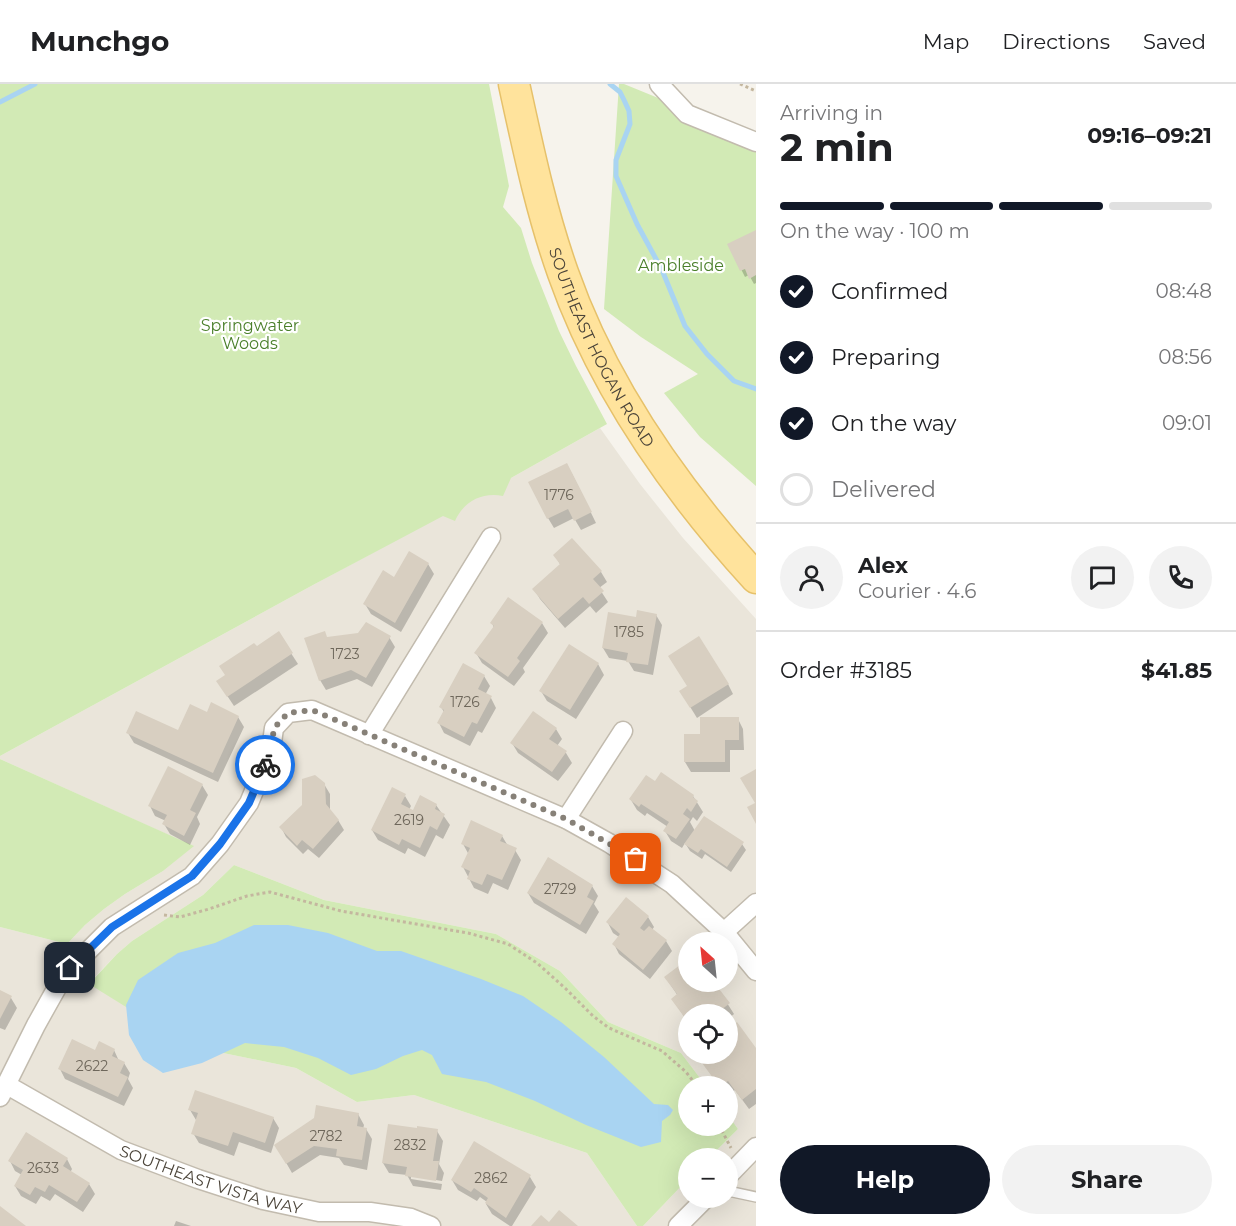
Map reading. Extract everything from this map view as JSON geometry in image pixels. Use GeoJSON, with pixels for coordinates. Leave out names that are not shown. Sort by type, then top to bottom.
{"type":"FeatureCollection","features":[{"type":"Feature","properties":{"kind":"main road","name":"SOUTHEAST HOGAN ROAD"},"geometry":{"type":"LineString","coordinates":[[514,84],[533,175],[550,236],[563,276],[593,345],[617,390],[663,464],[756,578]]}},
{"type":"Feature","properties":{"kind":"street"},"geometry":{"type":"LineString","coordinates":[[659,84],[687,114],[756,142]]}},
{"type":"Feature","properties":{"kind":"street"},"geometry":{"type":"LineString","coordinates":[[369,735],[491,537]]}},
{"type":"Feature","properties":{"kind":"street"},"geometry":{"type":"LineString","coordinates":[[3,1091],[64,975],[112,927],[192,876],[220,844],[249,803],[271,750],[274,728],[288,713],[312,710],[566,819],[636,859],[672,884],[724,932],[756,903]]}},
{"type":"Feature","properties":{"kind":"street"},"geometry":{"type":"LineString","coordinates":[[566,819],[623,731]]}},
{"type":"Feature","properties":{"kind":"street"},"geometry":{"type":"LineString","coordinates":[[738,949],[756,971]]}},
{"type":"Feature","properties":{"kind":"street","name":"SOUTHEAST VISTA WAY"},"geometry":{"type":"LineString","coordinates":[[3,1091],[121,1150],[263,1200],[319,1212],[370,1212],[411,1218],[431,1226]]}},
{"type":"Feature","properties":{"kind":"street"},"geometry":{"type":"LineString","coordinates":[[738,1165],[756,1147]]}},
{"type":"Feature","properties":{"kind":"street"},"geometry":{"type":"LineString","coordinates":[[678,1226],[696,1208]]}},
{"type":"Feature","properties":{"kind":"lane"},"geometry":{"type":"LineString","coordinates":[[738,1193],[756,1197]]}},
{"type":"Feature","properties":{"kind":"path"},"geometry":{"type":"LineString","coordinates":[[740,84],[756,91]]}},
{"type":"Feature","properties":{"kind":"path"},"geometry":{"type":"LineString","coordinates":[[147,904],[166,916],[180,916],[247,896],[270,892],[341,911],[468,933],[508,944],[537,963],[593,1016],[609,1028],[662,1052],[689,1076]]}},
{"type":"Feature","properties":{"kind":"path"},"geometry":{"type":"LineString","coordinates":[[724,1136],[741,1162]]}},
{"type":"Feature","properties":{"kind":"shaded area"},"geometry":{"type":"Polygon","coordinates":[[[600,428],[683,538],[756,619],[756,1226],[643,1226],[678,1189],[678,1208],[738,1208],[738,1148],[719,1148],[731,1136],[738,1136],[738,1076],[698,1076],[689,1064],[738,1064],[738,1004],[678,1004],[678,1052],[608,1022],[560,971],[496,934],[324,900],[234,865],[203,895],[132,941],[89,983],[189,1046],[296,1068],[357,1102],[414,1095],[587,1153],[637,1226],[0,1226],[0,927],[67,944],[104,909],[163,871],[193,846],[0,759],[0,756],[600,428]]]}},
{"type":"Feature","properties":{"kind":"green space","name":"Springwater Woods"},"geometry":{"type":"Polygon","coordinates":[[[0,84],[489,84],[509,186],[503,207],[521,228],[559,331],[607,424],[511,478],[503,496],[488,495],[474,500],[463,508],[455,521],[443,516],[0,756],[0,84]]]}},
{"type":"Feature","properties":{"kind":"green space","name":"Ambleside"},"geometry":{"type":"Polygon","coordinates":[[[619,84],[624,84],[756,138],[756,486],[700,437],[664,393],[698,374],[641,337],[604,309],[619,84]]]}},
{"type":"Feature","properties":{"kind":"green space"},"geometry":{"type":"Polygon","coordinates":[[[0,759],[194,846],[163,871],[104,909],[67,944],[0,927],[0,759]]]}},
{"type":"Feature","properties":{"kind":"green space"},"geometry":{"type":"Polygon","coordinates":[[[234,865],[324,900],[496,934],[560,971],[608,1022],[678,1052],[678,1064],[689,1064],[698,1076],[678,1076],[678,1136],[731,1136],[719,1148],[678,1148],[678,1189],[643,1226],[637,1226],[587,1153],[414,1095],[357,1102],[296,1068],[189,1046],[89,984],[132,941],[203,895],[234,865]]]}},
{"type":"Feature","properties":{"kind":"water"},"geometry":{"type":"Polygon","coordinates":[[[254,925],[288,925],[328,933],[377,951],[401,951],[523,996],[561,1022],[604,1057],[654,1104],[668,1105],[673,1110],[662,1121],[661,1142],[641,1147],[486,1082],[442,1074],[432,1055],[422,1050],[376,1069],[351,1075],[318,1058],[284,1047],[245,1043],[202,1063],[163,1073],[143,1060],[129,1035],[126,1005],[138,980],[178,953],[215,943],[254,925]]]}},
{"type":"Feature","properties":{"kind":"building"},"geometry":{"type":"Polygon","coordinates":[[[756,230],[756,275],[749,279],[745,269],[740,271],[727,244],[756,230]]]}},
{"type":"Feature","properties":{"kind":"building"},"geometry":{"type":"Polygon","coordinates":[[[567,463],[592,512],[574,521],[568,509],[547,519],[528,482],[567,463]]]}},
{"type":"Feature","properties":{"kind":"building"},"geometry":{"type":"Polygon","coordinates":[[[572,538],[602,571],[593,579],[604,591],[589,604],[583,597],[558,619],[532,589],[560,564],[553,555],[572,538]]]}},
{"type":"Feature","properties":{"kind":"building"},"geometry":{"type":"Polygon","coordinates":[[[409,551],[429,563],[395,623],[363,604],[383,570],[394,577],[409,551]]]}},
{"type":"Feature","properties":{"kind":"building"},"geometry":{"type":"Polygon","coordinates":[[[508,597],[543,622],[517,658],[520,661],[508,677],[474,653],[494,626],[490,623],[508,597]]]}},
{"type":"Feature","properties":{"kind":"building"},"geometry":{"type":"Polygon","coordinates":[[[637,610],[657,614],[648,665],[626,662],[628,653],[602,648],[608,612],[636,617],[637,610]]]}},
{"type":"Feature","properties":{"kind":"building"},"geometry":{"type":"Polygon","coordinates":[[[366,622],[391,636],[366,678],[351,670],[319,681],[304,638],[325,631],[327,637],[358,633],[366,622]]]}},
{"type":"Feature","properties":{"kind":"building"},"geometry":{"type":"Polygon","coordinates":[[[279,631],[293,653],[227,697],[216,681],[225,675],[219,666],[254,643],[257,646],[279,631]]]}},
{"type":"Feature","properties":{"kind":"building"},"geometry":{"type":"Polygon","coordinates":[[[699,636],[729,684],[690,708],[679,691],[687,686],[668,656],[699,636]]]}},
{"type":"Feature","properties":{"kind":"building"},"geometry":{"type":"Polygon","coordinates":[[[569,644],[599,663],[570,710],[539,691],[569,644]]]}},
{"type":"Feature","properties":{"kind":"building"},"geometry":{"type":"Polygon","coordinates":[[[463,663],[485,675],[478,689],[492,696],[477,724],[472,722],[464,737],[437,723],[444,710],[439,707],[463,663]]]}},
{"type":"Feature","properties":{"kind":"building"},"geometry":{"type":"Polygon","coordinates":[[[211,702],[239,716],[213,773],[126,733],[136,711],[178,730],[190,704],[207,712],[211,702]]]}},
{"type":"Feature","properties":{"kind":"building"},"geometry":{"type":"Polygon","coordinates":[[[533,711],[557,728],[549,739],[567,751],[552,772],[510,743],[533,711]]]}},
{"type":"Feature","properties":{"kind":"building"},"geometry":{"type":"Polygon","coordinates":[[[700,717],[739,717],[739,740],[725,740],[725,762],[684,762],[684,734],[700,734],[700,717]]]}},
{"type":"Feature","properties":{"kind":"building"},"geometry":{"type":"Polygon","coordinates":[[[168,766],[203,784],[190,810],[196,813],[184,836],[162,824],[167,815],[148,806],[168,766]]]}},
{"type":"Feature","properties":{"kind":"building"},"geometry":{"type":"Polygon","coordinates":[[[756,769],[756,824],[747,807],[755,803],[740,778],[756,769]]]}},
{"type":"Feature","properties":{"kind":"building"},"geometry":{"type":"Polygon","coordinates":[[[661,772],[694,795],[693,797],[698,801],[691,812],[687,808],[683,814],[690,819],[676,839],[663,831],[669,822],[641,804],[639,807],[629,799],[646,775],[655,781],[661,772]]]}},
{"type":"Feature","properties":{"kind":"building"},"geometry":{"type":"Polygon","coordinates":[[[315,775],[325,783],[326,804],[339,820],[313,849],[302,840],[297,846],[279,827],[302,805],[302,779],[315,775]]]}},
{"type":"Feature","properties":{"kind":"building"},"geometry":{"type":"Polygon","coordinates":[[[392,787],[406,794],[401,804],[413,810],[420,795],[437,804],[435,809],[445,814],[437,830],[430,826],[420,848],[402,839],[399,845],[371,830],[392,787]]]}},
{"type":"Feature","properties":{"kind":"building"},"geometry":{"type":"Polygon","coordinates":[[[704,816],[744,842],[727,867],[701,849],[698,853],[684,844],[704,816]]]}},
{"type":"Feature","properties":{"kind":"building"},"geometry":{"type":"Polygon","coordinates":[[[471,820],[503,835],[500,841],[517,848],[502,880],[487,874],[482,885],[467,879],[470,871],[461,867],[470,848],[461,844],[471,820]]]}},
{"type":"Feature","properties":{"kind":"building"},"geometry":{"type":"Polygon","coordinates":[[[548,857],[593,885],[587,897],[594,901],[580,925],[527,893],[548,857]]]}},
{"type":"Feature","properties":{"kind":"building"},"geometry":{"type":"Polygon","coordinates":[[[626,897],[649,916],[640,928],[644,931],[649,926],[667,940],[643,970],[612,944],[620,934],[606,922],[626,897]]]}},
{"type":"Feature","properties":{"kind":"building"},"geometry":{"type":"Polygon","coordinates":[[[678,966],[678,992],[721,992],[730,1003],[678,1004],[678,1008],[671,999],[677,994],[664,977],[678,966]]]}},
{"type":"Feature","properties":{"kind":"building"},"geometry":{"type":"Polygon","coordinates":[[[0,990],[12,996],[0,1019],[0,990]]]}},
{"type":"Feature","properties":{"kind":"building"},"geometry":{"type":"Polygon","coordinates":[[[738,1023],[756,1048],[756,1089],[742,1100],[738,1095],[738,1076],[712,1076],[703,1064],[738,1064],[738,1023]]]}},
{"type":"Feature","properties":{"kind":"building"},"geometry":{"type":"Polygon","coordinates":[[[72,1039],[95,1050],[99,1041],[115,1049],[112,1056],[125,1062],[120,1073],[128,1077],[118,1097],[58,1069],[72,1039]]]}},
{"type":"Feature","properties":{"kind":"building"},"geometry":{"type":"Polygon","coordinates":[[[195,1090],[274,1117],[265,1143],[233,1132],[228,1146],[191,1134],[198,1113],[188,1110],[195,1090]]]}},
{"type":"Feature","properties":{"kind":"building"},"geometry":{"type":"Polygon","coordinates":[[[316,1105],[359,1113],[357,1126],[367,1128],[362,1160],[336,1156],[337,1149],[314,1146],[286,1164],[274,1145],[314,1118],[316,1105]]]}},
{"type":"Feature","properties":{"kind":"building"},"geometry":{"type":"Polygon","coordinates":[[[388,1124],[438,1129],[433,1161],[439,1161],[436,1181],[405,1176],[407,1167],[382,1163],[388,1124]]]}},
{"type":"Feature","properties":{"kind":"building"},"geometry":{"type":"Polygon","coordinates":[[[26,1132],[68,1158],[63,1166],[90,1183],[77,1202],[49,1185],[45,1192],[35,1187],[30,1195],[14,1186],[23,1170],[8,1161],[26,1132]]]}},
{"type":"Feature","properties":{"kind":"building"},"geometry":{"type":"Polygon","coordinates":[[[474,1141],[531,1175],[506,1218],[485,1203],[488,1198],[474,1188],[471,1192],[451,1180],[474,1141]]]}},
{"type":"Feature","properties":{"kind":"building"},"geometry":{"type":"Polygon","coordinates":[[[0,1206],[26,1226],[0,1226],[0,1206]]]}},
{"type":"Feature","properties":{"kind":"building"},"geometry":{"type":"Polygon","coordinates":[[[559,1210],[578,1226],[531,1226],[541,1215],[549,1222],[559,1210]]]}},
{"type":"Feature","properties":{"kind":"waterway"},"geometry":{"type":"LineString","coordinates":[[0,102],[35,84]]}},
{"type":"Feature","properties":{"kind":"waterway"},"geometry":{"type":"LineString","coordinates":[[610,84],[620,92],[629,111],[630,124],[616,160],[616,176],[637,224],[662,270],[685,326],[707,354],[734,381],[756,389]]}},
{"type":"Feature","properties":{"kind":"way so far"},"geometry":{"type":"LineString","coordinates":[[265,765],[271,750],[274,728],[288,713],[312,710],[566,819],[636,859]]}},
{"type":"Feature","properties":{"kind":"route"},"geometry":{"type":"LineString","coordinates":[[70,968],[112,927],[192,876],[220,844],[249,803],[265,765]]}}]}
